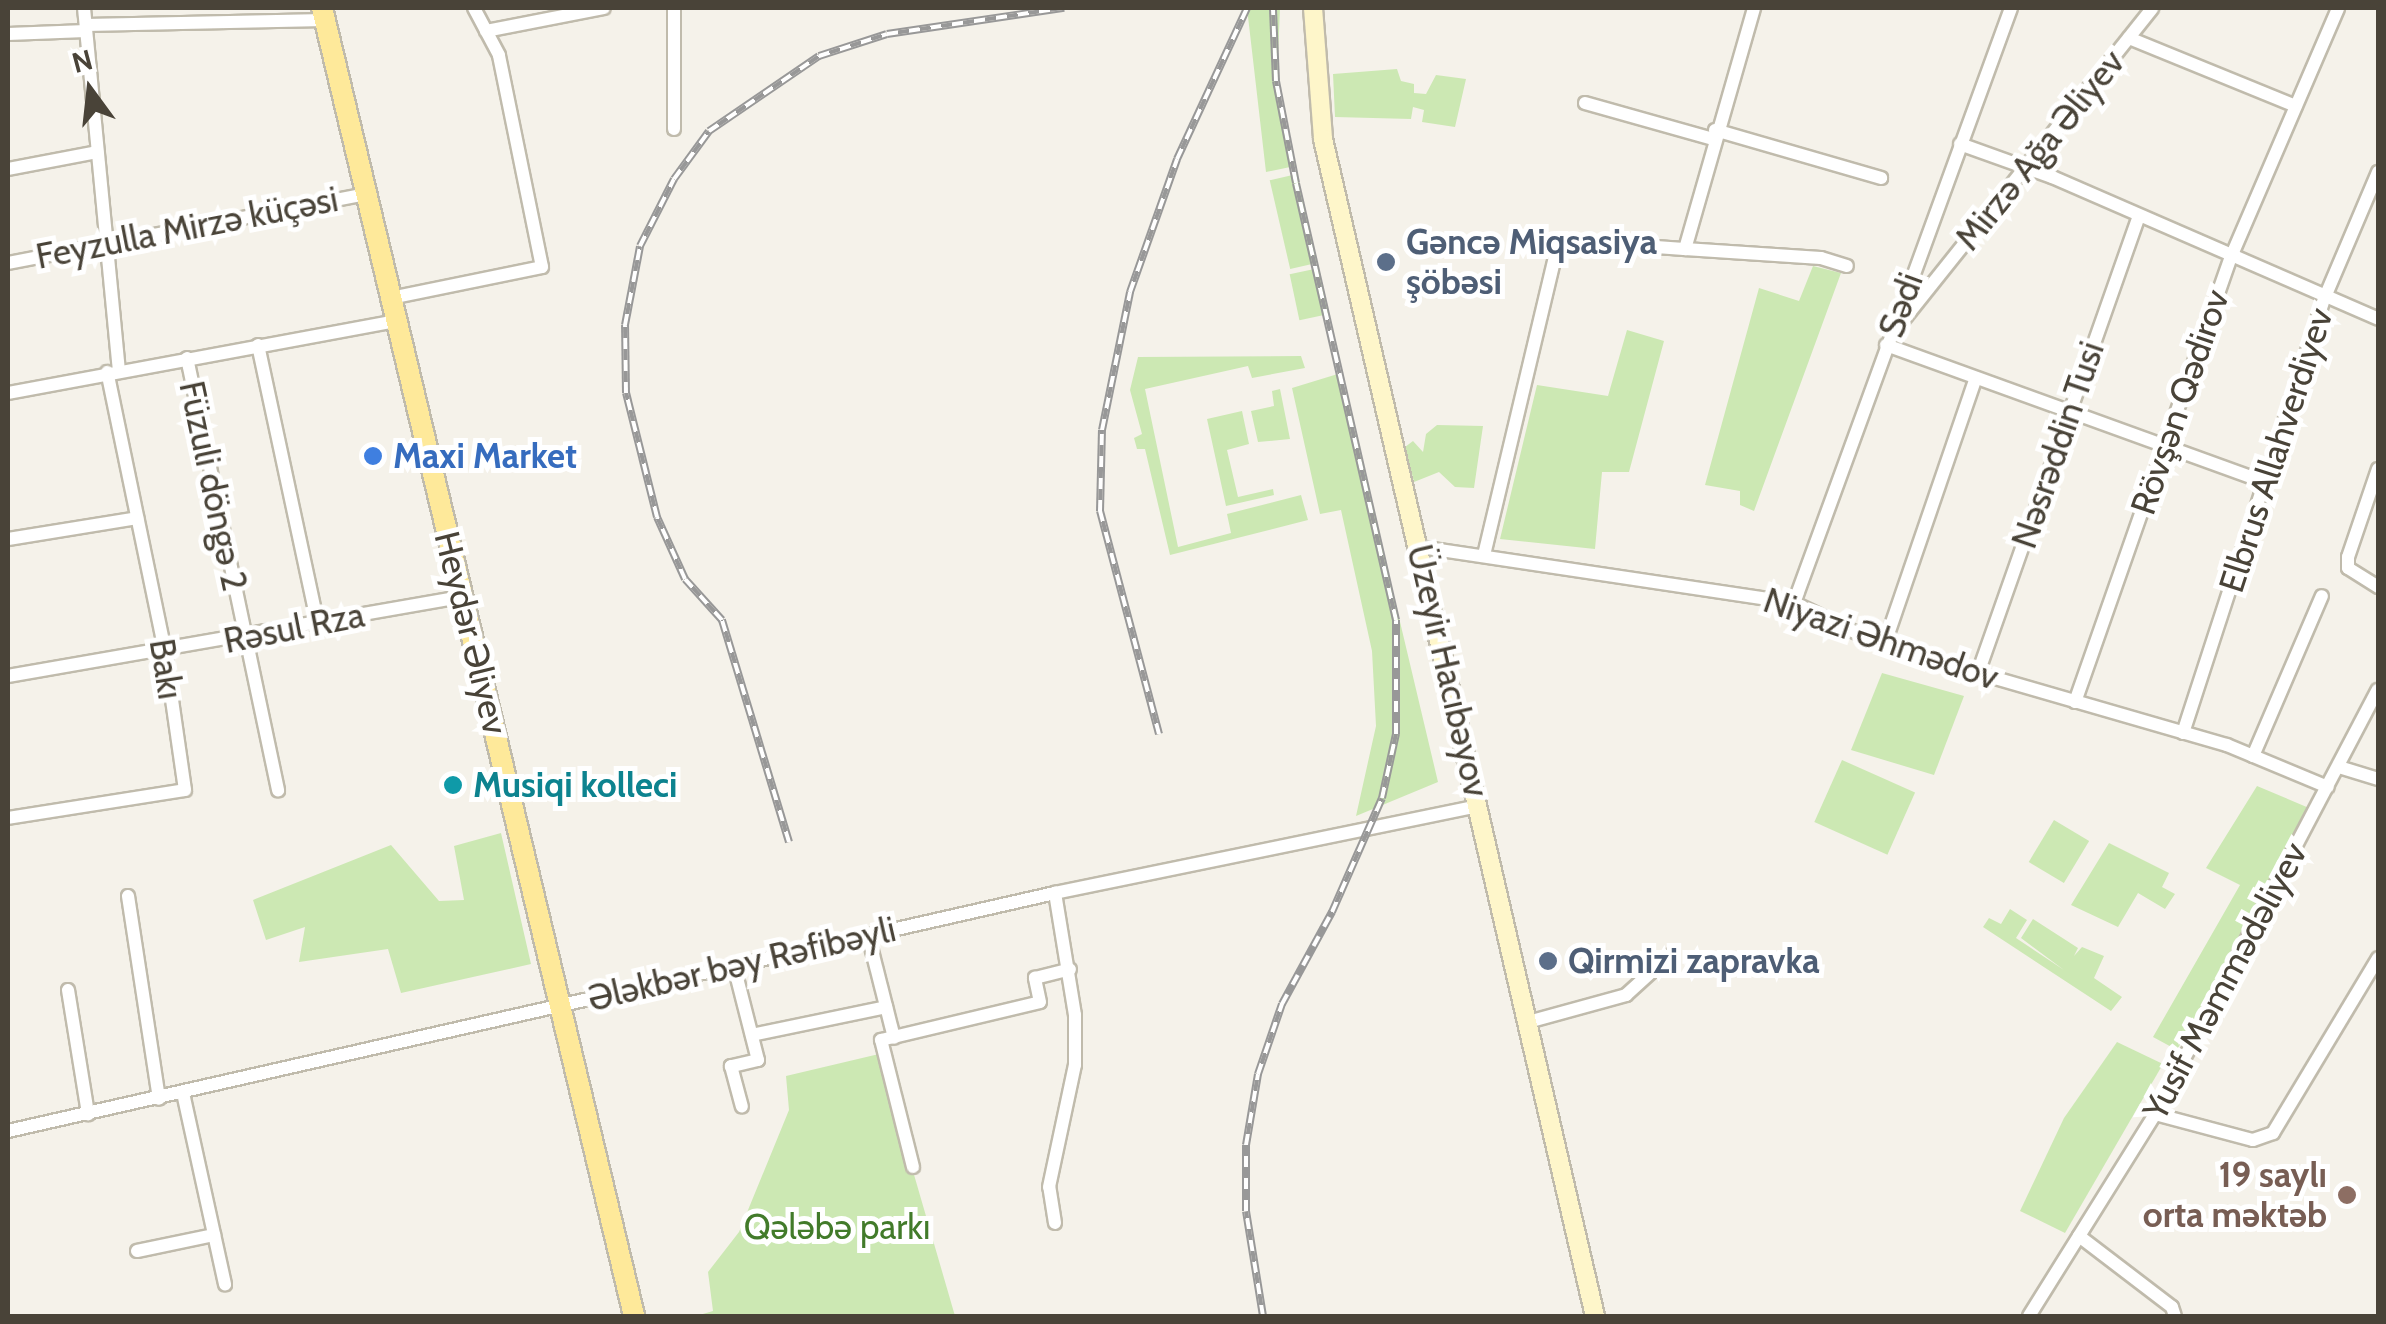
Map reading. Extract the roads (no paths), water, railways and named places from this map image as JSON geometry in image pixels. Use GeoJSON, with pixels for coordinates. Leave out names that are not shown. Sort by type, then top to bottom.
{"type":"FeatureCollection","features":[{"type":"Feature","properties":{"kind":"main road","name":"Üzeyir Hacıbəyov"},"geometry":{"type":"LineString","coordinates":[[1313,8],[1323,139],[1595,1316]]}},
{"type":"Feature","properties":{"kind":"main road","name":"Heydər Əliyev"},"geometry":{"type":"LineString","coordinates":[[324,14],[461,597],[564,1004],[634,1316]]}},
{"type":"Feature","properties":{"kind":"street","name":"Bakı"},"geometry":{"type":"LineString","coordinates":[[8,818],[185,790],[113,371],[107,244],[84,8]]}},
{"type":"Feature","properties":{"kind":"street"},"geometry":{"type":"LineString","coordinates":[[391,298],[542,267],[499,55],[474,8]]}},
{"type":"Feature","properties":{"kind":"street"},"geometry":{"type":"LineString","coordinates":[[486,32],[604,8]]}},
{"type":"Feature","properties":{"kind":"street"},"geometry":{"type":"LineString","coordinates":[[674,8],[674,129]]}},
{"type":"Feature","properties":{"kind":"street"},"geometry":{"type":"LineString","coordinates":[[1685,249],[1714,134],[1754,8]]}},
{"type":"Feature","properties":{"kind":"street","name":"Sədi"},"geometry":{"type":"LineString","coordinates":[[1794,604],[2011,8]]}},
{"type":"Feature","properties":{"kind":"street","name":"Mirzə Ağa Əliyev"},"geometry":{"type":"LineString","coordinates":[[1888,342],[2152,8]]}},
{"type":"Feature","properties":{"kind":"street","name":"Rövşən Qədirov"},"geometry":{"type":"LineString","coordinates":[[2075,702],[2230,258],[2338,8]]}},
{"type":"Feature","properties":{"kind":"street"},"geometry":{"type":"LineString","coordinates":[[8,34],[324,14]]}},
{"type":"Feature","properties":{"kind":"street"},"geometry":{"type":"LineString","coordinates":[[2129,38],[2296,106]]}},
{"type":"Feature","properties":{"kind":"street"},"geometry":{"type":"LineString","coordinates":[[1585,103],[1881,178]]}},
{"type":"Feature","properties":{"kind":"street"},"geometry":{"type":"LineString","coordinates":[[1960,144],[2027,167],[2230,258],[2378,318]]}},
{"type":"Feature","properties":{"kind":"street"},"geometry":{"type":"LineString","coordinates":[[8,169],[97,152]]}},
{"type":"Feature","properties":{"kind":"street","name":"Elbrus Allahverdiyev"},"geometry":{"type":"LineString","coordinates":[[2183,733],[2325,298],[2378,172]]}},
{"type":"Feature","properties":{"kind":"street","name":"Feyzulla Mirzə küçəsi"},"geometry":{"type":"LineString","coordinates":[[8,263],[366,194]]}},
{"type":"Feature","properties":{"kind":"street","name":"Nəsrəddin Tusi"},"geometry":{"type":"LineString","coordinates":[[1978,673],[2139,216]]}},
{"type":"Feature","properties":{"kind":"street"},"geometry":{"type":"LineString","coordinates":[[1484,556],[1559,240],[1821,258],[1847,266]]}},
{"type":"Feature","properties":{"kind":"street"},"geometry":{"type":"LineString","coordinates":[[8,393],[396,321]]}},
{"type":"Feature","properties":{"kind":"street"},"geometry":{"type":"LineString","coordinates":[[1888,342],[2164,448],[2268,482]]}},
{"type":"Feature","properties":{"kind":"street"},"geometry":{"type":"LineString","coordinates":[[258,345],[318,624]]}},
{"type":"Feature","properties":{"kind":"street","name":"Füzuli döngə 2"},"geometry":{"type":"LineString","coordinates":[[187,358],[278,790]]}},
{"type":"Feature","properties":{"kind":"street"},"geometry":{"type":"LineString","coordinates":[[1884,646],[1976,378]]}},
{"type":"Feature","properties":{"kind":"street"},"geometry":{"type":"LineString","coordinates":[[2378,469],[2348,556],[2353,572],[2378,586]]}},
{"type":"Feature","properties":{"kind":"street"},"geometry":{"type":"LineString","coordinates":[[8,539],[137,518]]}},
{"type":"Feature","properties":{"kind":"street","name":"Niyazi Əhmədov"},"geometry":{"type":"LineString","coordinates":[[1420,546],[1794,604],[1884,646],[2183,733],[2328,787]]}},
{"type":"Feature","properties":{"kind":"street"},"geometry":{"type":"LineString","coordinates":[[2253,756],[2322,596]]}},
{"type":"Feature","properties":{"kind":"street","name":"Rəsul Rza"},"geometry":{"type":"LineString","coordinates":[[8,676],[244,638],[461,597]]}},
{"type":"Feature","properties":{"kind":"street","name":"Yusif Məmmədəliyev"},"geometry":{"type":"LineString","coordinates":[[2029,1316],[2154,1114],[2378,690]]}},
{"type":"Feature","properties":{"kind":"street"},"geometry":{"type":"LineString","coordinates":[[2339,768],[2378,779]]}},
{"type":"Feature","properties":{"kind":"street","name":"Ələkbər bəy Rəfibəyli"},"geometry":{"type":"LineString","coordinates":[[8,1131],[1055,893],[1479,806]]}},
{"type":"Feature","properties":{"kind":"street"},"geometry":{"type":"LineString","coordinates":[[1055,893],[1070,969],[1074,1065],[1049,1187],[1055,1223]]}},
{"type":"Feature","properties":{"kind":"street"},"geometry":{"type":"LineString","coordinates":[[128,896],[159,1098]]}},
{"type":"Feature","properties":{"kind":"street"},"geometry":{"type":"LineString","coordinates":[[868,936],[894,1038]]}},
{"type":"Feature","properties":{"kind":"street"},"geometry":{"type":"LineString","coordinates":[[1528,1022],[1626,996],[1670,955]]}},
{"type":"Feature","properties":{"kind":"street"},"geometry":{"type":"LineString","coordinates":[[2154,1114],[2253,1140],[2273,1133],[2378,958]]}},
{"type":"Feature","properties":{"kind":"street"},"geometry":{"type":"LineString","coordinates":[[734,966],[758,1060],[732,1066],[742,1107]]}},
{"type":"Feature","properties":{"kind":"street"},"geometry":{"type":"LineString","coordinates":[[912,1167],[881,1040],[1040,1002],[1035,978],[1070,969]]}},
{"type":"Feature","properties":{"kind":"street"},"geometry":{"type":"LineString","coordinates":[[68,990],[88,1114]]}},
{"type":"Feature","properties":{"kind":"street"},"geometry":{"type":"LineString","coordinates":[[752,1035],[886,1007]]}},
{"type":"Feature","properties":{"kind":"street"},"geometry":{"type":"LineString","coordinates":[[182,1093],[225,1284]]}},
{"type":"Feature","properties":{"kind":"street"},"geometry":{"type":"LineString","coordinates":[[137,1251],[214,1235]]}},
{"type":"Feature","properties":{"kind":"street"},"geometry":{"type":"LineString","coordinates":[[2080,1236],[2172,1307],[2175,1316]]}},
{"type":"Feature","properties":{"kind":"railway"},"geometry":{"type":"LineString","coordinates":[[789,842],[722,620],[685,579],[657,517],[626,393],[625,325],[640,246],[674,179],[709,131],[819,56],[887,34],[1064,8]]}},
{"type":"Feature","properties":{"kind":"railway"},"geometry":{"type":"LineString","coordinates":[[1159,734],[1100,511],[1102,430],[1130,292],[1177,159],[1247,8]]}},
{"type":"Feature","properties":{"kind":"railway"},"geometry":{"type":"LineString","coordinates":[[1263,1316],[1246,1211],[1246,1145],[1258,1074],[1282,1004],[1332,912],[1382,798],[1396,734],[1396,620],[1296,183],[1276,81],[1273,8]]}},
{"type":"Feature","properties":{"kind":"place","name":"Gəncə Miqsasiya şöbəsi"},"geometry":{"type":"Point","coordinates":[1386,262]}},
{"type":"Feature","properties":{"kind":"place","name":"Maxi Market"},"geometry":{"type":"Point","coordinates":[373,456]}},
{"type":"Feature","properties":{"kind":"place","name":"Musiqi kolleci"},"geometry":{"type":"Point","coordinates":[453,785]}},
{"type":"Feature","properties":{"kind":"place","name":"Qirmizi zapravka"},"geometry":{"type":"Point","coordinates":[1548,961]}},
{"type":"Feature","properties":{"kind":"place","name":"19 saylı orta məktəb"},"geometry":{"type":"Point","coordinates":[2347,1195]}},
{"type":"Feature","properties":{"kind":"park label","name":"Qələbə parkı"},"geometry":{"type":"Point","coordinates":[837,1227]}}]}
